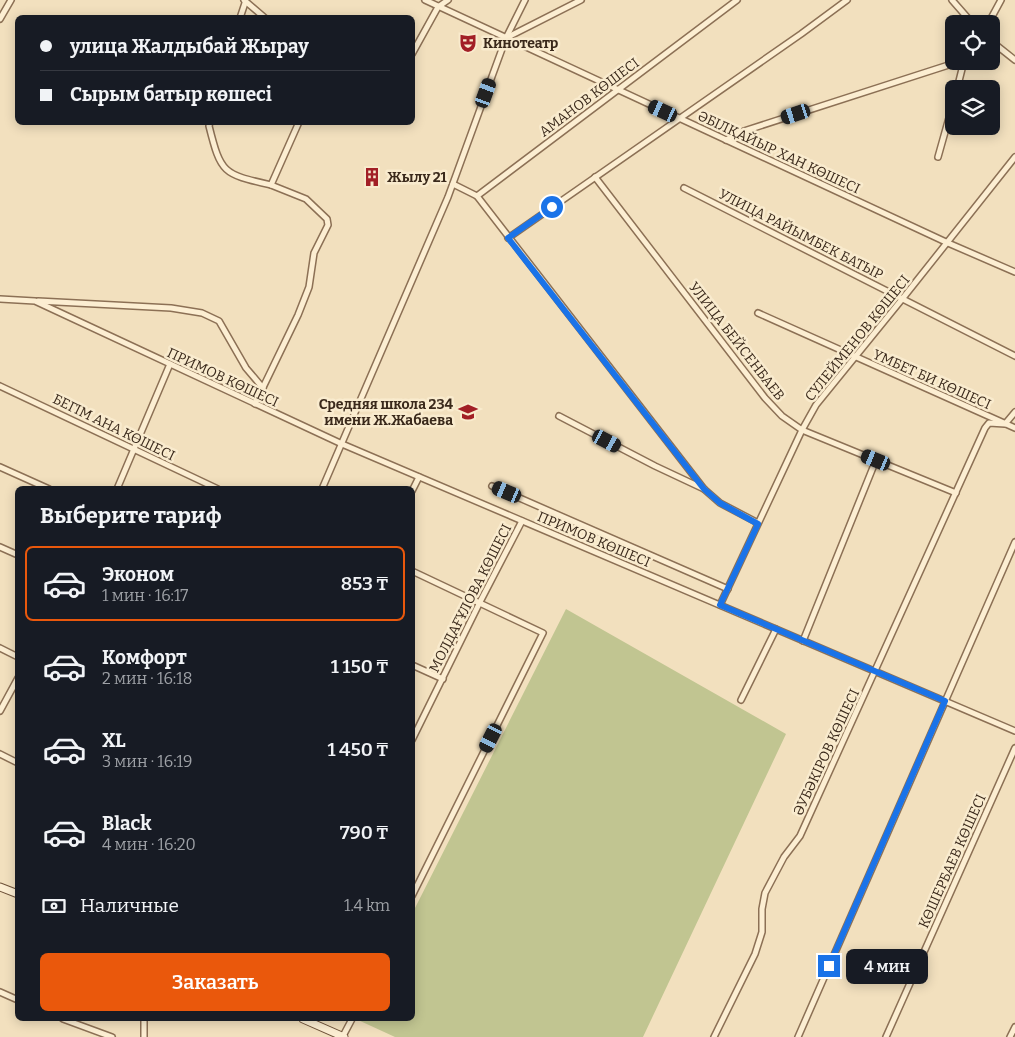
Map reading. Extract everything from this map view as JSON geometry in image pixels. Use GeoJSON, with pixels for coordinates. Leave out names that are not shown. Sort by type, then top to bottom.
{"type":"FeatureCollection","features":[{"type":"Feature","properties":{"kind":"street"},"geometry":{"type":"LineString","coordinates":[[0,19],[11,0]]}},
{"type":"Feature","properties":{"kind":"street","name":"ӘБІЛҚАЙЫР ХАН КӨШЕСІ"},"geometry":{"type":"LineString","coordinates":[[425,0],[948,243],[1015,272]]}},
{"type":"Feature","properties":{"kind":"street"},"geometry":{"type":"LineString","coordinates":[[415,49],[438,7],[448,0]]}},
{"type":"Feature","properties":{"kind":"street"},"geometry":{"type":"LineString","coordinates":[[323,486],[453,184],[506,38],[525,0]]}},
{"type":"Feature","properties":{"kind":"street"},"geometry":{"type":"LineString","coordinates":[[506,38],[582,0]]}},
{"type":"Feature","properties":{"kind":"street","name":"АМАНОВ КӨШЕСІ"},"geometry":{"type":"LineString","coordinates":[[477,196],[737,0]]}},
{"type":"Feature","properties":{"kind":"street"},"geometry":{"type":"LineString","coordinates":[[508,238],[847,0]]}},
{"type":"Feature","properties":{"kind":"street"},"geometry":{"type":"LineString","coordinates":[[952,0],[966,15]]}},
{"type":"Feature","properties":{"kind":"street"},"geometry":{"type":"LineString","coordinates":[[993,15],[1001,0]]}},
{"type":"Feature","properties":{"kind":"street"},"geometry":{"type":"LineString","coordinates":[[241,15],[244,1],[261,15]]}},
{"type":"Feature","properties":{"kind":"street"},"geometry":{"type":"LineString","coordinates":[[1000,48],[1015,60]]}},
{"type":"Feature","properties":{"kind":"street"},"geometry":{"type":"LineString","coordinates":[[726,140],[741,132],[945,67]]}},
{"type":"Feature","properties":{"kind":"street"},"geometry":{"type":"LineString","coordinates":[[209,125],[215,152],[222,166],[238,178],[271,185],[306,199],[327,219],[328,226],[314,254],[310,287],[255,404]]}},
{"type":"Feature","properties":{"kind":"street"},"geometry":{"type":"LineString","coordinates":[[271,185],[298,125]]}},
{"type":"Feature","properties":{"kind":"street"},"geometry":{"type":"LineString","coordinates":[[938,157],[945,132]]}},
{"type":"Feature","properties":{"kind":"street","name":"СҮЛЕЙМЕНОВ КӨШЕСІ"},"geometry":{"type":"LineString","coordinates":[[720,605],[802,430],[816,405],[1015,158]]}},
{"type":"Feature","properties":{"kind":"street","name":"УЛИЦА БЕЙСЕНБАЕВ"},"geometry":{"type":"LineString","coordinates":[[596,176],[766,398],[782,416],[802,430],[956,493]]}},
{"type":"Feature","properties":{"kind":"street"},"geometry":{"type":"LineString","coordinates":[[453,184],[477,196],[704,489],[720,503],[758,524]]}},
{"type":"Feature","properties":{"kind":"street","name":"УЛИЦА РАЙЫМБЕК БАТЫР"},"geometry":{"type":"LineString","coordinates":[[684,188],[1015,356]]}},
{"type":"Feature","properties":{"kind":"street","name":"ПРИМОВ КӨШЕСІ"},"geometry":{"type":"LineString","coordinates":[[0,298],[35,301],[342,444],[1015,731]]}},
{"type":"Feature","properties":{"kind":"street"},"geometry":{"type":"LineString","coordinates":[[35,301],[171,308],[202,313],[219,322],[246,368],[263,388]]}},
{"type":"Feature","properties":{"kind":"street","name":"ҮМБЕТ БИ КӨШЕСІ"},"geometry":{"type":"LineString","coordinates":[[758,313],[1015,428]]}},
{"type":"Feature","properties":{"kind":"street"},"geometry":{"type":"LineString","coordinates":[[118,486],[170,364]]}},
{"type":"Feature","properties":{"kind":"street","name":"БЕГІМ АНА КӨШЕСІ"},"geometry":{"type":"LineString","coordinates":[[0,386],[212,486]]}},
{"type":"Feature","properties":{"kind":"street"},"geometry":{"type":"LineString","coordinates":[[1005,424],[1015,412]]}},
{"type":"Feature","properties":{"kind":"street"},"geometry":{"type":"LineString","coordinates":[[559,416],[704,489]]}},
{"type":"Feature","properties":{"kind":"street","name":"ӘУБӘКІРОВ КӨШЕСІ"},"geometry":{"type":"LineString","coordinates":[[714,1037],[755,954],[762,932],[762,909],[765,893],[772,877],[800,836],[985,428],[989,423],[1005,424]]}},
{"type":"Feature","properties":{"kind":"street"},"geometry":{"type":"LineString","coordinates":[[803,640],[876,460]]}},
{"type":"Feature","properties":{"kind":"street"},"geometry":{"type":"LineString","coordinates":[[0,467],[42,486]]}},
{"type":"Feature","properties":{"kind":"street"},"geometry":{"type":"LineString","coordinates":[[414,486],[419,477]]}},
{"type":"Feature","properties":{"kind":"street"},"geometry":{"type":"LineString","coordinates":[[492,486],[728,588]]}},
{"type":"Feature","properties":{"kind":"street","name":"МОЛДАҒҰЛОВА КӨШЕСІ"},"geometry":{"type":"LineString","coordinates":[[415,734],[522,521]]}},
{"type":"Feature","properties":{"kind":"street"},"geometry":{"type":"LineString","coordinates":[[798,1037],[1015,542]]}},
{"type":"Feature","properties":{"kind":"street"},"geometry":{"type":"LineString","coordinates":[[0,546],[15,554]]}},
{"type":"Feature","properties":{"kind":"street"},"geometry":{"type":"LineString","coordinates":[[415,572],[543,633],[415,890]]}},
{"type":"Feature","properties":{"kind":"street"},"geometry":{"type":"LineString","coordinates":[[741,700],[776,629]]}},
{"type":"Feature","properties":{"kind":"street"},"geometry":{"type":"LineString","coordinates":[[0,648],[15,656]]}},
{"type":"Feature","properties":{"kind":"street"},"geometry":{"type":"LineString","coordinates":[[415,666],[443,679]]}},
{"type":"Feature","properties":{"kind":"street"},"geometry":{"type":"LineString","coordinates":[[0,711],[15,684]]}},
{"type":"Feature","properties":{"kind":"street","name":"КӨШЕРБАЕВ КӨШЕСІ"},"geometry":{"type":"LineString","coordinates":[[886,1037],[1015,748]]}},
{"type":"Feature","properties":{"kind":"street"},"geometry":{"type":"LineString","coordinates":[[0,754],[15,762]]}},
{"type":"Feature","properties":{"kind":"street"},"geometry":{"type":"LineString","coordinates":[[0,887],[15,893]]}},
{"type":"Feature","properties":{"kind":"street"},"geometry":{"type":"LineString","coordinates":[[0,992],[15,999]]}},
{"type":"Feature","properties":{"kind":"street"},"geometry":{"type":"LineString","coordinates":[[68,1021],[112,1037]]}},
{"type":"Feature","properties":{"kind":"street"},"geometry":{"type":"LineString","coordinates":[[144,1021],[144,1037]]}},
{"type":"Feature","properties":{"kind":"street"},"geometry":{"type":"LineString","coordinates":[[307,1021],[344,1037],[351,1021]]}},
{"type":"Feature","properties":{"kind":"street"},"geometry":{"type":"LineString","coordinates":[[1010,1037],[1015,1027]]}},
{"type":"Feature","properties":{"kind":"green space"},"geometry":{"type":"Polygon","coordinates":[[[566,609],[786,734],[643,1037],[395,1037],[360,1021],[415,1021],[415,908],[566,609]]]}},
{"type":"Feature","properties":{"kind":"place","name":"Кинотеатр"},"geometry":{"type":"Point","coordinates":[468,43]}},
{"type":"Feature","properties":{"kind":"place","name":"Жылу 21"},"geometry":{"type":"Point","coordinates":[372,177]}},
{"type":"Feature","properties":{"kind":"place","name":"Средняя школа 234 имени Ж.Жабаева"},"geometry":{"type":"Point","coordinates":[468,412]}},
{"type":"Feature","properties":{"kind":"route"},"geometry":{"type":"LineString","coordinates":[[552,207],[508,238],[704,489],[720,503],[758,524],[720,605],[945,701],[829,966]]}}]}
